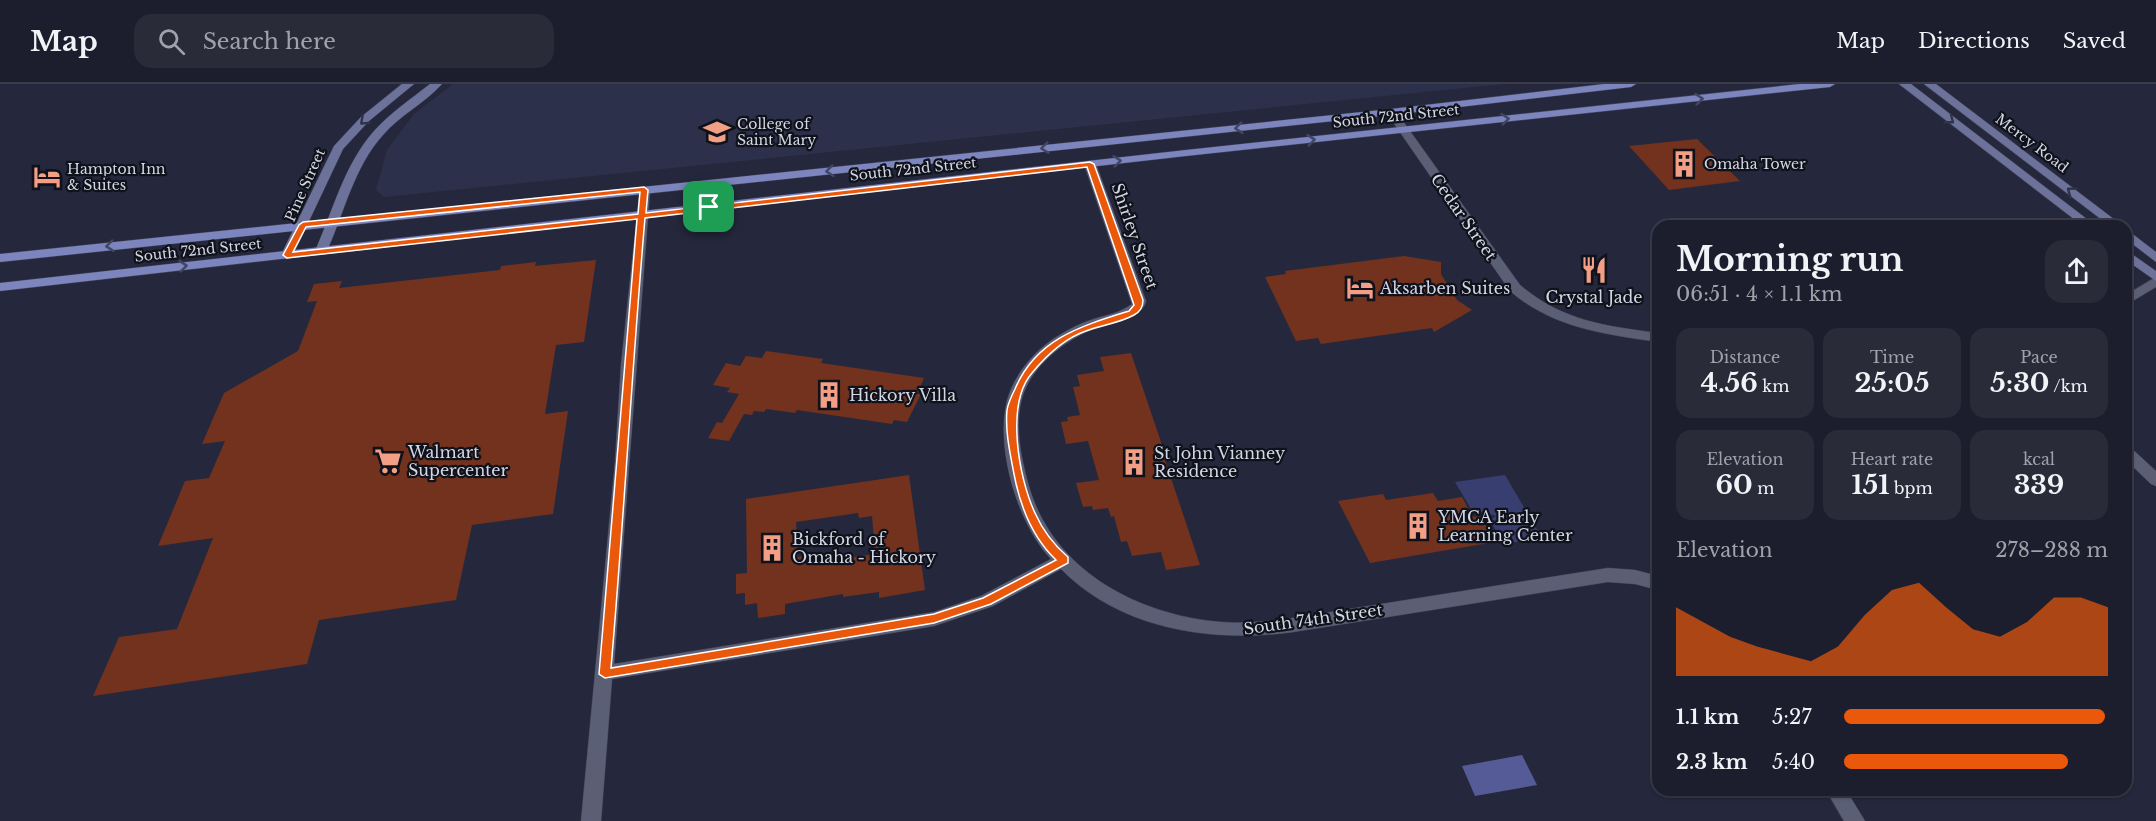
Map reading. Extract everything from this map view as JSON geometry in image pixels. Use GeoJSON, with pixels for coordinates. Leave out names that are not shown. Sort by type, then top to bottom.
{"type":"FeatureCollection","features":[{"type":"Feature","properties":{"kind":"main road","name":"South 72nd Street"},"geometry":{"type":"LineString","coordinates":[[0,258],[1390,112],[1631,84]]}},
{"type":"Feature","properties":{"kind":"main road","name":"South 72nd Street"},"geometry":{"type":"LineString","coordinates":[[0,287],[1090,164],[1830,84]]}},
{"type":"Feature","properties":{"kind":"street","name":"Pine Street"},"geometry":{"type":"LineString","coordinates":[[287,255],[338,148],[365,119],[409,84]]}},
{"type":"Feature","properties":{"kind":"street"},"geometry":{"type":"LineString","coordinates":[[321,251],[371,141],[390,122],[437,84]]}},
{"type":"Feature","properties":{"kind":"street","name":"Mercy Road"},"geometry":{"type":"LineString","coordinates":[[1904,84],[2082,220]]}},
{"type":"Feature","properties":{"kind":"street","name":"Mercy Road"},"geometry":{"type":"LineString","coordinates":[[1929,84],[2109,220]]}},
{"type":"Feature","properties":{"kind":"street","name":"Cedar Street"},"geometry":{"type":"LineString","coordinates":[[1390,112],[1515,288],[1524,297],[1547,313],[1573,323],[1652,338]]}},
{"type":"Feature","properties":{"kind":"street","name":"Shirley Street"},"geometry":{"type":"LineString","coordinates":[[1064,560],[1049,546],[1024,498],[1012,440],[1011,408],[1026,374],[1052,347],[1080,330],[1132,313],[1138,306],[1139,300],[1090,164]]}},
{"type":"Feature","properties":{"kind":"street"},"geometry":{"type":"LineString","coordinates":[[591,821],[623,462],[628,365],[644,190]]}},
{"type":"Feature","properties":{"kind":"street"},"geometry":{"type":"LineString","coordinates":[[2132,238],[2156,258]]}},
{"type":"Feature","properties":{"kind":"street"},"geometry":{"type":"LineString","coordinates":[[2132,259],[2156,279],[2132,297]]}},
{"type":"Feature","properties":{"kind":"street"},"geometry":{"type":"LineString","coordinates":[[2132,458],[2156,480]]}},
{"type":"Feature","properties":{"kind":"street"},"geometry":{"type":"LineString","coordinates":[[605,674],[934,619],[987,601],[1064,560]]}},
{"type":"Feature","properties":{"kind":"street","name":"South 74th Street"},"geometry":{"type":"LineString","coordinates":[[1064,560],[1083,578],[1131,607],[1180,624],[1221,629],[1281,626],[1608,575],[1635,577],[1652,581]]}},
{"type":"Feature","properties":{"kind":"street"},"geometry":{"type":"LineString","coordinates":[[1839,796],[1855,821]]}},
{"type":"Feature","properties":{"kind":"shaded area","name":"College of Saint Mary"},"geometry":{"type":"Polygon","coordinates":[[[453,84],[1504,84],[384,197],[376,190],[387,150],[414,114],[453,84]]]}},
{"type":"Feature","properties":{"kind":"shaded area"},"geometry":{"type":"Polygon","coordinates":[[[1505,475],[1542,538],[1503,544],[1490,520],[1496,516],[1471,509],[1455,482],[1505,475]]]}},
{"type":"Feature","properties":{"kind":"shaded area"},"geometry":{"type":"Polygon","coordinates":[[[1522,755],[1537,785],[1475,796],[1462,766],[1522,755]]]}},
{"type":"Feature","properties":{"kind":"building","name":"Omaha Tower"},"geometry":{"type":"Polygon","coordinates":[[[1697,139],[1740,181],[1669,190],[1629,146],[1697,139]]]}},
{"type":"Feature","properties":{"kind":"building","name":"Aksarben Suites"},"geometry":{"type":"Polygon","coordinates":[[[1404,256],[1441,262],[1441,274],[1457,300],[1472,310],[1434,332],[1432,328],[1321,344],[1318,338],[1296,341],[1265,277],[1286,274],[1285,271],[1404,256]]]}},
{"type":"Feature","properties":{"kind":"building","name":"Walmart Supercenter"},"geometry":{"type":"Polygon","coordinates":[[[596,260],[584,342],[556,345],[545,414],[568,411],[553,514],[472,525],[456,600],[319,620],[307,664],[93,696],[119,637],[177,629],[213,538],[158,546],[185,481],[209,478],[225,441],[202,444],[224,393],[298,351],[317,301],[307,302],[314,284],[342,281],[339,288],[500,270],[501,266],[536,262],[535,266],[596,260]]]}},
{"type":"Feature","properties":{"kind":"building","name":"Hickory Villa"},"geometry":{"type":"Polygon","coordinates":[[[766,351],[823,359],[821,363],[924,378],[917,394],[921,394],[907,422],[894,420],[892,424],[797,410],[795,413],[766,409],[764,412],[754,411],[752,415],[744,414],[729,441],[708,438],[717,422],[722,423],[739,394],[727,392],[730,388],[713,385],[726,363],[740,366],[746,356],[762,358],[766,351]]]}},
{"type":"Feature","properties":{"kind":"building","name":"St John Vianney Residence"},"geometry":{"type":"Polygon","coordinates":[[[1131,353],[1200,565],[1166,570],[1161,552],[1132,556],[1127,541],[1121,542],[1114,516],[1111,517],[1108,508],[1093,510],[1092,506],[1083,507],[1076,483],[1099,480],[1088,441],[1066,444],[1061,422],[1068,421],[1067,417],[1080,415],[1073,387],[1080,386],[1077,375],[1104,371],[1100,357],[1131,353]]]}},
{"type":"Feature","properties":{"kind":"building","name":"Bickford of Omaha - Hickory"},"geometry":{"type":"Polygon","coordinates":[[[909,475],[925,590],[879,598],[879,592],[843,597],[843,594],[785,604],[785,614],[758,618],[757,603],[745,605],[745,593],[736,594],[736,574],[747,573],[746,499],[909,475]],[[858,513],[796,522],[798,557],[818,554],[818,562],[875,554],[872,516],[859,518],[858,513]]]}},
{"type":"Feature","properties":{"kind":"building","name":"YMCA Early Learning Center"},"geometry":{"type":"Polygon","coordinates":[[[1433,493],[1438,501],[1462,497],[1473,517],[1480,516],[1495,542],[1370,563],[1338,501],[1383,494],[1386,500],[1433,493]]]}},
{"type":"Feature","properties":{"kind":"place","name":"College of Saint Mary"},"geometry":{"type":"Point","coordinates":[717,132]}},
{"type":"Feature","properties":{"kind":"place","name":"Omaha Tower"},"geometry":{"type":"Point","coordinates":[1684,164]}},
{"type":"Feature","properties":{"kind":"place","name":"Hampton Inn & Suites"},"geometry":{"type":"Point","coordinates":[47,177]}},
{"type":"Feature","properties":{"kind":"place","name":"Crystal Jade"},"geometry":{"type":"Point","coordinates":[1594,270]}},
{"type":"Feature","properties":{"kind":"place","name":"Aksarben Suites"},"geometry":{"type":"Point","coordinates":[1360,288]}},
{"type":"Feature","properties":{"kind":"place","name":"Hickory Villa"},"geometry":{"type":"Point","coordinates":[829,395]}},
{"type":"Feature","properties":{"kind":"place","name":"Walmart Supercenter"},"geometry":{"type":"Point","coordinates":[388,461]}},
{"type":"Feature","properties":{"kind":"place","name":"St John Vianney Residence"},"geometry":{"type":"Point","coordinates":[1134,462]}},
{"type":"Feature","properties":{"kind":"place","name":"YMCA Early Learning Center"},"geometry":{"type":"Point","coordinates":[1418,526]}},
{"type":"Feature","properties":{"kind":"place","name":"Bickford of Omaha - Hickory"},"geometry":{"type":"Point","coordinates":[772,548]}},
{"type":"Feature","properties":{"kind":"route"},"geometry":{"type":"LineString","coordinates":[[709,207],[642,216],[644,190],[303,225],[287,255],[642,216],[628,365],[623,462],[605,674],[934,619],[987,601],[1064,560],[1049,546],[1024,498],[1012,440],[1011,408],[1018,388],[1038,358],[1080,330],[1100,321],[1132,313],[1138,306],[1139,300],[1090,164],[709,207]]}}]}
